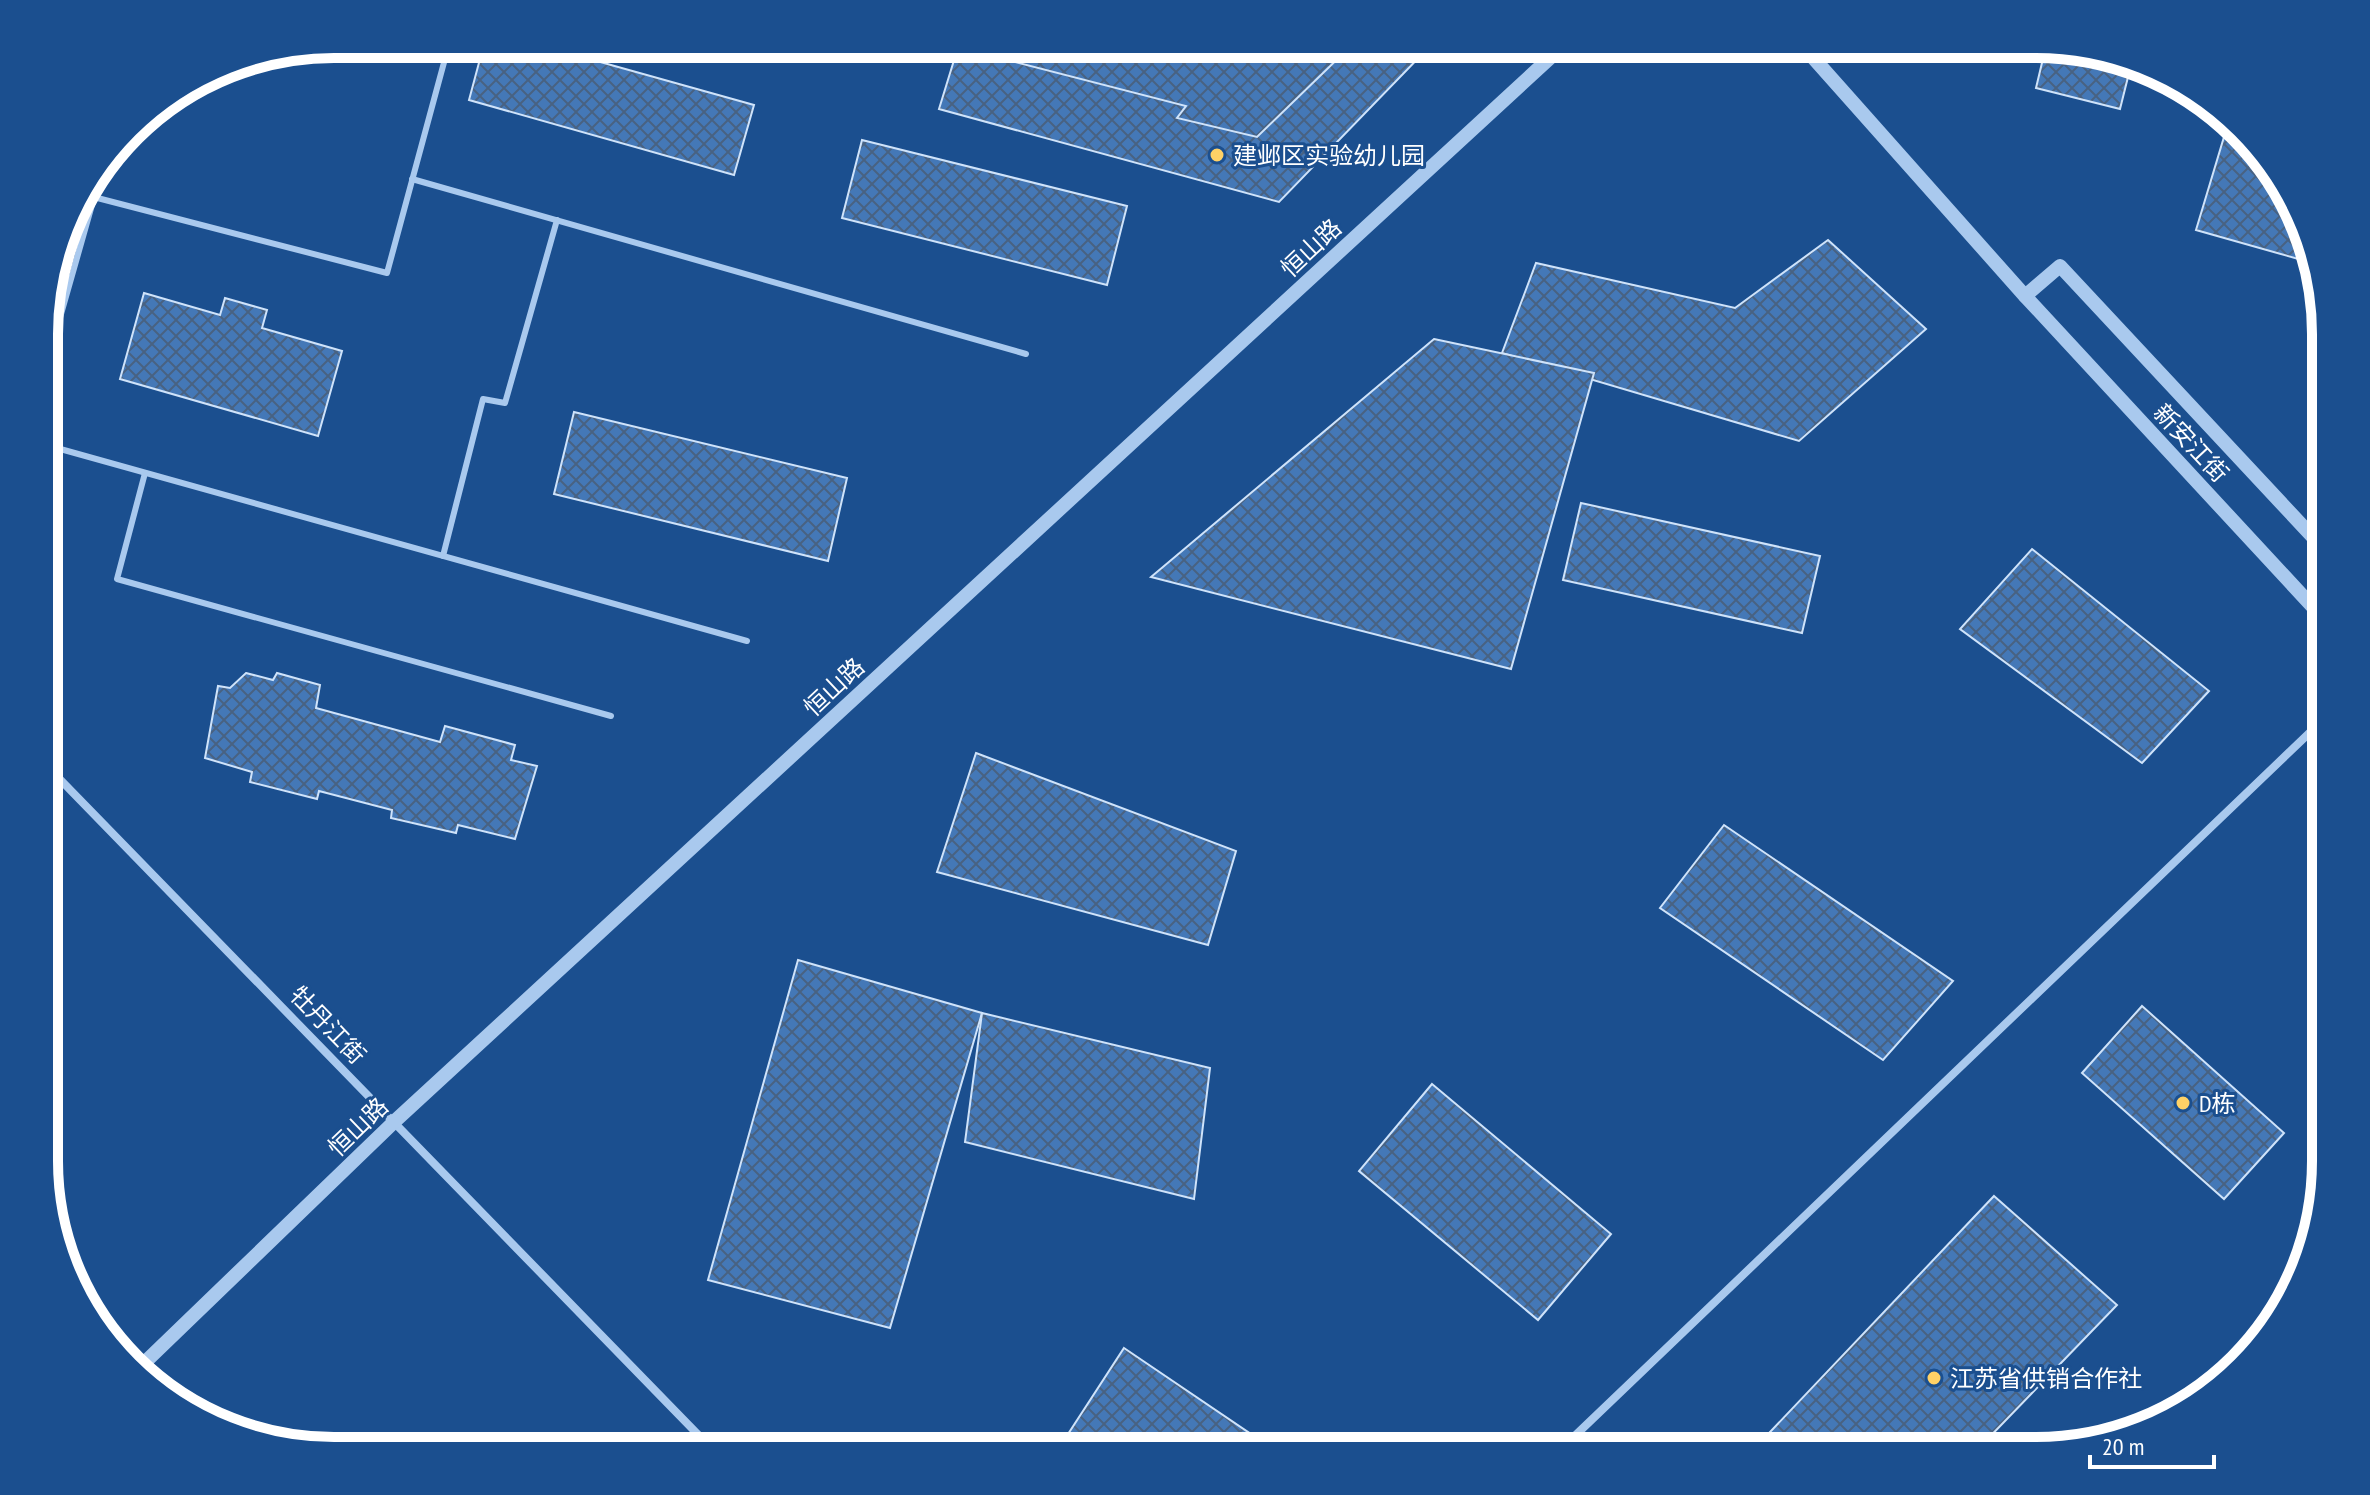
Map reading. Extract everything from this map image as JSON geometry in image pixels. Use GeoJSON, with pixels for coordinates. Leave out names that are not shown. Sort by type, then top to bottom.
{"type":"FeatureCollection","features":[{"type":"Feature","properties":{"kind":"street","name":"恒山路"},"geometry":{"type":"LineString","coordinates":[[145,1362],[395,1121],[1550,58]]}},
{"type":"Feature","properties":{"kind":"street","name":"新安江街"},"geometry":{"type":"LineString","coordinates":[[1813,58],[2025,296],[2311,605]]}},
{"type":"Feature","properties":{"kind":"street","name":"新安江街"},"geometry":{"type":"LineString","coordinates":[[2025,296],[2060,266],[2311,535]]}},
{"type":"Feature","properties":{"kind":"street"},"geometry":{"type":"LineString","coordinates":[[1574,1436],[2311,731]]}},
{"type":"Feature","properties":{"kind":"street","name":"牡丹江街"},"geometry":{"type":"LineString","coordinates":[[58,777],[700,1437]]}},
{"type":"Feature","properties":{"kind":"lane"},"geometry":{"type":"LineString","coordinates":[[59,323],[94,198],[387,273],[445,58]]}},
{"type":"Feature","properties":{"kind":"lane"},"geometry":{"type":"LineString","coordinates":[[412,179],[1026,354]]}},
{"type":"Feature","properties":{"kind":"lane"},"geometry":{"type":"LineString","coordinates":[[443,556],[483,399],[505,403],[557,220]]}},
{"type":"Feature","properties":{"kind":"lane"},"geometry":{"type":"LineString","coordinates":[[58,448],[747,641]]}},
{"type":"Feature","properties":{"kind":"lane"},"geometry":{"type":"LineString","coordinates":[[145,473],[117,579],[611,716]]}},
{"type":"Feature","properties":{"kind":"building"},"geometry":{"type":"Polygon","coordinates":[[[480,58],[586,58],[754,105],[734,175],[469,100],[480,58]]]}},
{"type":"Feature","properties":{"kind":"building","name":"建邺区实验幼儿园"},"geometry":{"type":"Polygon","coordinates":[[[955,58],[1418,58],[1279,202],[939,109],[955,58]]]}},
{"type":"Feature","properties":{"kind":"building"},"geometry":{"type":"Polygon","coordinates":[[[1000,58],[1339,58],[1257,137],[1177,118],[1186,106],[1000,58]]]}},
{"type":"Feature","properties":{"kind":"building"},"geometry":{"type":"Polygon","coordinates":[[[2043,58],[2072,60],[2129,74],[2120,109],[2036,88],[2043,58]]]}},
{"type":"Feature","properties":{"kind":"building"},"geometry":{"type":"Polygon","coordinates":[[[2225,133],[2255,166],[2275,196],[2301,260],[2196,230],[2225,133]]]}},
{"type":"Feature","properties":{"kind":"building"},"geometry":{"type":"Polygon","coordinates":[[[862,140],[1127,206],[1107,285],[842,218],[862,140]]]}},
{"type":"Feature","properties":{"kind":"building"},"geometry":{"type":"Polygon","coordinates":[[[1828,240],[1926,329],[1799,441],[1502,353],[1536,263],[1735,308],[1828,240]]]}},
{"type":"Feature","properties":{"kind":"building"},"geometry":{"type":"Polygon","coordinates":[[[144,293],[220,315],[225,298],[267,310],[262,328],[342,351],[318,436],[120,379],[144,293]]]}},
{"type":"Feature","properties":{"kind":"building"},"geometry":{"type":"Polygon","coordinates":[[[1434,339],[1594,373],[1511,669],[1151,577],[1434,339]]]}},
{"type":"Feature","properties":{"kind":"building"},"geometry":{"type":"Polygon","coordinates":[[[574,412],[847,478],[828,561],[554,494],[574,412]]]}},
{"type":"Feature","properties":{"kind":"building"},"geometry":{"type":"Polygon","coordinates":[[[1581,503],[1820,556],[1802,633],[1563,580],[1581,503]]]}},
{"type":"Feature","properties":{"kind":"building"},"geometry":{"type":"Polygon","coordinates":[[[2032,549],[2209,691],[2142,763],[1960,629],[2032,549]]]}},
{"type":"Feature","properties":{"kind":"building"},"geometry":{"type":"Polygon","coordinates":[[[246,673],[273,680],[277,673],[320,685],[316,708],[440,742],[445,726],[515,745],[511,760],[537,766],[515,839],[458,825],[456,833],[391,818],[392,810],[319,791],[317,799],[250,782],[252,772],[205,758],[218,686],[230,688],[246,673]]]}},
{"type":"Feature","properties":{"kind":"building"},"geometry":{"type":"Polygon","coordinates":[[[976,753],[1236,851],[1208,945],[937,872],[976,753]]]}},
{"type":"Feature","properties":{"kind":"building"},"geometry":{"type":"Polygon","coordinates":[[[1724,825],[1953,981],[1883,1060],[1660,908],[1724,825]]]}},
{"type":"Feature","properties":{"kind":"building"},"geometry":{"type":"Polygon","coordinates":[[[798,960],[982,1013],[890,1328],[708,1280],[798,960]]]}},
{"type":"Feature","properties":{"kind":"building","name":"D栋"},"geometry":{"type":"Polygon","coordinates":[[[2142,1006],[2284,1133],[2224,1199],[2082,1073],[2142,1006]]]}},
{"type":"Feature","properties":{"kind":"building"},"geometry":{"type":"Polygon","coordinates":[[[982,1013],[1210,1068],[1194,1199],[965,1142],[982,1013]]]}},
{"type":"Feature","properties":{"kind":"building"},"geometry":{"type":"Polygon","coordinates":[[[1432,1084],[1611,1234],[1538,1320],[1359,1171],[1432,1084]]]}},
{"type":"Feature","properties":{"kind":"building","name":"江苏省供销合作社"},"geometry":{"type":"Polygon","coordinates":[[[1994,1196],[2117,1305],[1990,1436],[1766,1436],[1994,1196]]]}},
{"type":"Feature","properties":{"kind":"building"},"geometry":{"type":"Polygon","coordinates":[[[1124,1348],[1255,1436],[1066,1437],[1124,1348]]]}},
{"type":"Feature","properties":{"kind":"place","name":"建邺区实验幼儿园"},"geometry":{"type":"Point","coordinates":[1217,155]}},
{"type":"Feature","properties":{"kind":"place","name":"D栋"},"geometry":{"type":"Point","coordinates":[2183,1103]}},
{"type":"Feature","properties":{"kind":"place","name":"江苏省供销合作社"},"geometry":{"type":"Point","coordinates":[1934,1378]}}]}
